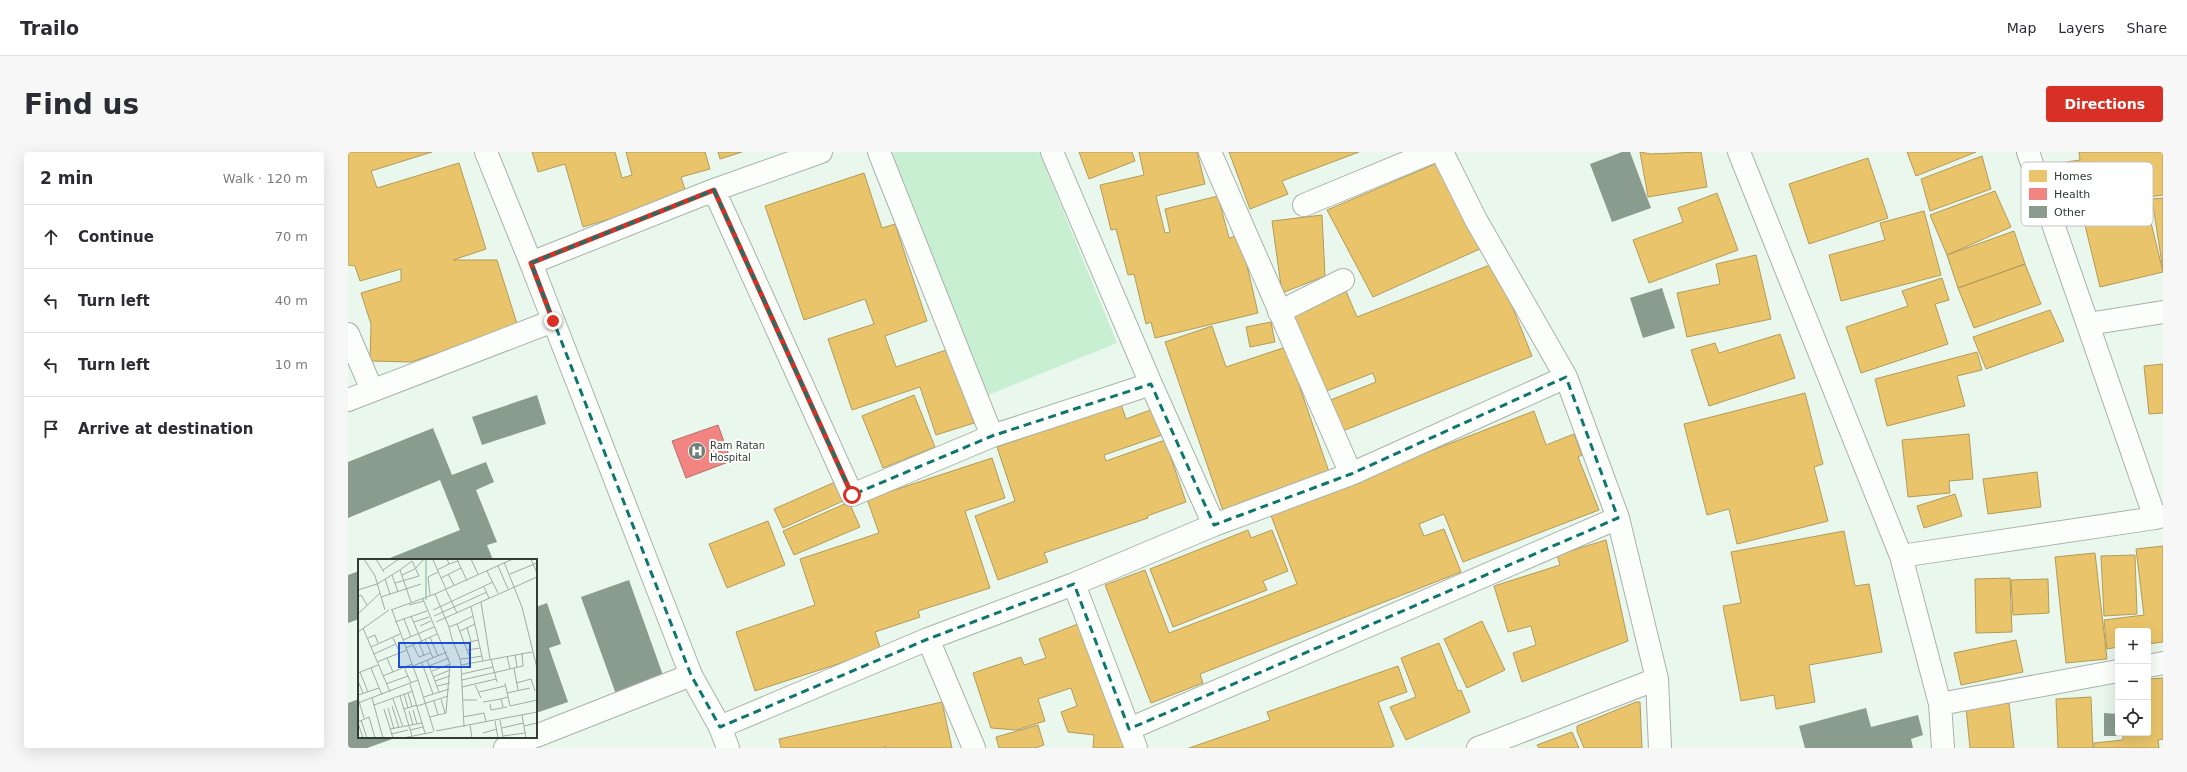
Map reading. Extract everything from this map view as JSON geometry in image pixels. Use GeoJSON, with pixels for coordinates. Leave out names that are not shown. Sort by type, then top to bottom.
{"type":"FeatureCollection","features":[{"type":"Feature","properties":{"kind":"street"},"geometry":{"type":"LineString","coordinates":[[486,152],[531,263],[691,675],[720,727],[728,748]]}},
{"type":"Feature","properties":{"kind":"street"},"geometry":{"type":"LineString","coordinates":[[531,263],[714,190],[821,152]]}},
{"type":"Feature","properties":{"kind":"street"},"geometry":{"type":"LineString","coordinates":[[879,152],[992,436]]}},
{"type":"Feature","properties":{"kind":"street"},"geometry":{"type":"LineString","coordinates":[[1052,152],[1151,384],[1214,525]]}},
{"type":"Feature","properties":{"kind":"street"},"geometry":{"type":"LineString","coordinates":[[1210,152],[1351,474]]}},
{"type":"Feature","properties":{"kind":"street"},"geometry":{"type":"LineString","coordinates":[[1304,205],[1432,152]]}},
{"type":"Feature","properties":{"kind":"street"},"geometry":{"type":"LineString","coordinates":[[1442,152],[1476,220],[1566,377],[1618,518],[1657,679],[1660,748]]}},
{"type":"Feature","properties":{"kind":"street"},"geometry":{"type":"LineString","coordinates":[[1739,152],[1901,556],[1940,704],[1943,748]]}},
{"type":"Feature","properties":{"kind":"street"},"geometry":{"type":"LineString","coordinates":[[2028,152],[2031,162]]}},
{"type":"Feature","properties":{"kind":"street"},"geometry":{"type":"LineString","coordinates":[[714,190],[852,495],[992,436],[1151,384]]}},
{"type":"Feature","properties":{"kind":"street"},"geometry":{"type":"LineString","coordinates":[[1901,556],[2159,517],[2054,226]]}},
{"type":"Feature","properties":{"kind":"street"},"geometry":{"type":"LineString","coordinates":[[1279,312],[1343,280]]}},
{"type":"Feature","properties":{"kind":"street"},"geometry":{"type":"LineString","coordinates":[[2088,324],[2163,312]]}},
{"type":"Feature","properties":{"kind":"street"},"geometry":{"type":"LineString","coordinates":[[348,400],[553,321]]}},
{"type":"Feature","properties":{"kind":"street"},"geometry":{"type":"LineString","coordinates":[[348,334],[372,390]]}},
{"type":"Feature","properties":{"kind":"street"},"geometry":{"type":"LineString","coordinates":[[720,727],[928,639],[1074,584],[1214,525],[1351,474],[1566,377]]}},
{"type":"Feature","properties":{"kind":"street"},"geometry":{"type":"LineString","coordinates":[[1074,584],[1132,739],[1618,518]]}},
{"type":"Feature","properties":{"kind":"street"},"geometry":{"type":"LineString","coordinates":[[928,639],[974,748]]}},
{"type":"Feature","properties":{"kind":"street"},"geometry":{"type":"LineString","coordinates":[[2151,665],[2163,663]]}},
{"type":"Feature","properties":{"kind":"street"},"geometry":{"type":"LineString","coordinates":[[1940,704],[2115,672]]}},
{"type":"Feature","properties":{"kind":"street"},"geometry":{"type":"LineString","coordinates":[[537,736],[691,675]]}},
{"type":"Feature","properties":{"kind":"street"},"geometry":{"type":"LineString","coordinates":[[1478,748],[1657,679]]}},
{"type":"Feature","properties":{"kind":"street"},"geometry":{"type":"LineString","coordinates":[[505,748],[530,738]]}},
{"type":"Feature","properties":{"kind":"highlighted area"},"geometry":{"type":"Polygon","coordinates":[[[714,190],[852,495],[992,436],[1151,384],[1214,525],[1351,474],[1566,377],[1618,518],[1129,729],[1074,584],[928,639],[720,727],[691,675],[531,263],[714,190]]]}},
{"type":"Feature","properties":{"kind":"green space"},"geometry":{"type":"Polygon","coordinates":[[[868,152],[1039,152],[1117,343],[971,402],[868,152]]]}},
{"type":"Feature","properties":{"kind":"building: Homes"},"geometry":{"type":"Polygon","coordinates":[[[348,152],[432,152],[371,171],[377,188],[459,163],[486,249],[453,260],[497,260],[518,327],[411,362],[370,361],[371,324],[361,293],[401,281],[401,269],[360,281],[355,266],[348,265],[348,152]]]}},
{"type":"Feature","properties":{"kind":"building: Homes"},"geometry":{"type":"Polygon","coordinates":[[[532,152],[615,152],[622,178],[632,175],[626,152],[705,152],[710,169],[681,177],[687,196],[583,227],[565,164],[538,172],[532,152]]]}},
{"type":"Feature","properties":{"kind":"building: Homes"},"geometry":{"type":"Polygon","coordinates":[[[718,152],[742,152],[720,159],[718,152]]]}},
{"type":"Feature","properties":{"kind":"building: Homes"},"geometry":{"type":"Polygon","coordinates":[[[1079,152],[1132,152],[1135,161],[1089,179],[1079,152]]]}},
{"type":"Feature","properties":{"kind":"building: Homes"},"geometry":{"type":"Polygon","coordinates":[[[1139,152],[1197,152],[1205,184],[1156,196],[1165,233],[1170,232],[1165,209],[1218,196],[1229,238],[1240,235],[1258,313],[1155,338],[1151,322],[1146,324],[1134,274],[1128,275],[1116,229],[1111,230],[1100,185],[1144,175],[1139,152]]]}},
{"type":"Feature","properties":{"kind":"building: Homes"},"geometry":{"type":"Polygon","coordinates":[[[1229,152],[1359,152],[1282,181],[1288,194],[1250,209],[1229,152]]]}},
{"type":"Feature","properties":{"kind":"building: Homes"},"geometry":{"type":"Polygon","coordinates":[[[1640,152],[1651,154],[1701,152],[1707,187],[1648,197],[1640,152]]]}},
{"type":"Feature","properties":{"kind":"building: Homes"},"geometry":{"type":"Polygon","coordinates":[[[1907,152],[1976,152],[1916,176],[1907,152]]]}},
{"type":"Feature","properties":{"kind":"building: Homes"},"geometry":{"type":"Polygon","coordinates":[[[2079,152],[2163,152],[2163,195],[2153,196],[2153,162],[2066,162],[2080,160],[2079,152]]]}},
{"type":"Feature","properties":{"kind":"building: Homes"},"geometry":{"type":"Polygon","coordinates":[[[1982,156],[1991,189],[1930,211],[1921,179],[1982,156]]]}},
{"type":"Feature","properties":{"kind":"building: Homes"},"geometry":{"type":"Polygon","coordinates":[[[1868,158],[1888,218],[1809,244],[1789,184],[1868,158]]]}},
{"type":"Feature","properties":{"kind":"building: Homes"},"geometry":{"type":"Polygon","coordinates":[[[1442,161],[1482,248],[1373,297],[1327,210],[1442,161]]]}},
{"type":"Feature","properties":{"kind":"building: Homes"},"geometry":{"type":"Polygon","coordinates":[[[864,173],[882,228],[895,224],[927,321],[885,336],[896,367],[949,349],[974,423],[936,435],[920,387],[852,410],[828,339],[874,324],[865,299],[804,320],[765,206],[864,173]]]}},
{"type":"Feature","properties":{"kind":"building: Homes"},"geometry":{"type":"Polygon","coordinates":[[[1995,191],[2011,227],[1947,255],[1930,215],[1995,191]]]}},
{"type":"Feature","properties":{"kind":"building: Homes"},"geometry":{"type":"Polygon","coordinates":[[[1717,193],[1738,250],[1649,283],[1633,240],[1683,222],[1678,208],[1717,193]]]}},
{"type":"Feature","properties":{"kind":"building: Homes"},"geometry":{"type":"Polygon","coordinates":[[[2163,198],[2163,270],[2153,205],[2153,199],[2163,198]]]}},
{"type":"Feature","properties":{"kind":"building: Homes"},"geometry":{"type":"Polygon","coordinates":[[[1924,211],[1941,275],[1841,301],[1829,255],[1885,240],[1880,223],[1924,211]]]}},
{"type":"Feature","properties":{"kind":"building: Homes"},"geometry":{"type":"Polygon","coordinates":[[[1322,215],[1325,276],[1282,293],[1272,221],[1322,215]]]}},
{"type":"Feature","properties":{"kind":"building: Homes"},"geometry":{"type":"Polygon","coordinates":[[[2085,226],[2152,226],[2163,272],[2100,287],[2085,226]]]}},
{"type":"Feature","properties":{"kind":"building: Homes"},"geometry":{"type":"Polygon","coordinates":[[[2014,231],[2025,264],[1958,288],[1947,255],[2014,231]]]}},
{"type":"Feature","properties":{"kind":"building: Homes"},"geometry":{"type":"Polygon","coordinates":[[[1756,255],[1771,319],[1687,337],[1677,293],[1720,284],[1716,264],[1756,255]]]}},
{"type":"Feature","properties":{"kind":"building: Homes"},"geometry":{"type":"Polygon","coordinates":[[[1495,263],[1532,356],[1340,432],[1328,401],[1376,382],[1373,373],[1324,392],[1292,312],[1346,291],[1357,317],[1495,263]]]}},
{"type":"Feature","properties":{"kind":"building: Homes"},"geometry":{"type":"Polygon","coordinates":[[[2025,264],[2041,304],[1974,328],[1958,288],[2025,264]]]}},
{"type":"Feature","properties":{"kind":"building: Homes"},"geometry":{"type":"Polygon","coordinates":[[[1942,278],[1949,300],[1935,304],[1948,344],[1861,373],[1846,327],[1908,306],[1902,291],[1942,278]]]}},
{"type":"Feature","properties":{"kind":"building: Homes"},"geometry":{"type":"Polygon","coordinates":[[[2050,310],[2064,341],[1986,369],[1973,337],[2050,310]]]}},
{"type":"Feature","properties":{"kind":"building: Homes"},"geometry":{"type":"Polygon","coordinates":[[[1271,322],[1275,342],[1250,347],[1246,327],[1271,322]]]}},
{"type":"Feature","properties":{"kind":"building: Homes"},"geometry":{"type":"Polygon","coordinates":[[[1212,326],[1226,367],[1286,347],[1330,475],[1223,511],[1165,342],[1212,326]]]}},
{"type":"Feature","properties":{"kind":"building: Homes"},"geometry":{"type":"Polygon","coordinates":[[[1780,334],[1795,378],[1709,406],[1691,350],[1715,343],[1719,353],[1780,334]]]}},
{"type":"Feature","properties":{"kind":"building: Homes"},"geometry":{"type":"Polygon","coordinates":[[[1977,352],[1982,370],[1957,376],[1965,406],[1887,426],[1875,379],[1977,352]]]}},
{"type":"Feature","properties":{"kind":"building: Homes"},"geometry":{"type":"Polygon","coordinates":[[[2163,364],[2163,413],[2149,414],[2144,366],[2163,364]]]}},
{"type":"Feature","properties":{"kind":"building: Homes"},"geometry":{"type":"Polygon","coordinates":[[[1805,393],[1823,464],[1814,467],[1828,521],[1737,544],[1729,509],[1707,515],[1684,424],[1805,393]]]}},
{"type":"Feature","properties":{"kind":"building: Homes"},"geometry":{"type":"Polygon","coordinates":[[[914,395],[935,447],[883,468],[862,416],[914,395]]]}},
{"type":"Feature","properties":{"kind":"building: Homes"},"geometry":{"type":"Polygon","coordinates":[[[1121,404],[1126,419],[1153,409],[1162,435],[1104,455],[1106,461],[1165,440],[1186,502],[1147,516],[1148,518],[1044,553],[1048,562],[998,580],[975,516],[1015,501],[997,447],[1121,404]]]}},
{"type":"Feature","properties":{"kind":"building: Homes"},"geometry":{"type":"Polygon","coordinates":[[[1534,411],[1546,445],[1574,434],[1582,455],[1578,457],[1599,510],[1463,562],[1444,514],[1419,524],[1424,536],[1444,529],[1461,572],[1200,674],[1203,683],[1151,703],[1105,585],[1145,570],[1169,633],[1297,584],[1270,513],[1534,411]]]}},
{"type":"Feature","properties":{"kind":"building: Homes"},"geometry":{"type":"Polygon","coordinates":[[[1969,434],[1973,479],[1949,481],[1950,493],[1908,497],[1902,440],[1969,434]]]}},
{"type":"Feature","properties":{"kind":"building: Homes"},"geometry":{"type":"Polygon","coordinates":[[[992,458],[1005,498],[965,511],[990,588],[918,611],[920,617],[875,632],[881,650],[755,691],[736,632],[815,605],[800,559],[879,533],[867,499],[992,458]]]}},
{"type":"Feature","properties":{"kind":"building: Homes"},"geometry":{"type":"Polygon","coordinates":[[[2037,472],[2041,507],[1988,514],[1983,479],[2037,472]]]}},
{"type":"Feature","properties":{"kind":"building: Homes"},"geometry":{"type":"Polygon","coordinates":[[[835,482],[843,501],[783,528],[774,509],[835,482]]]}},
{"type":"Feature","properties":{"kind":"building: Homes"},"geometry":{"type":"Polygon","coordinates":[[[1955,494],[1962,516],[1924,528],[1917,506],[1955,494]]]}},
{"type":"Feature","properties":{"kind":"building: Homes"},"geometry":{"type":"Polygon","coordinates":[[[849,502],[860,527],[794,555],[783,531],[849,502]]]}},
{"type":"Feature","properties":{"kind":"building: Homes"},"geometry":{"type":"Polygon","coordinates":[[[768,521],[785,565],[727,588],[709,544],[768,521]]]}},
{"type":"Feature","properties":{"kind":"building: Homes"},"geometry":{"type":"Polygon","coordinates":[[[1248,530],[1251,538],[1272,530],[1288,571],[1263,581],[1267,590],[1173,627],[1150,569],[1248,530]]]}},
{"type":"Feature","properties":{"kind":"building: Homes"},"geometry":{"type":"Polygon","coordinates":[[[1844,531],[1855,586],[1869,584],[1882,652],[1809,665],[1815,702],[1776,709],[1774,695],[1741,701],[1723,606],[1741,603],[1731,552],[1844,531]]]}},
{"type":"Feature","properties":{"kind":"building: Homes"},"geometry":{"type":"Polygon","coordinates":[[[1606,540],[1628,641],[1522,682],[1513,653],[1536,645],[1531,626],[1508,632],[1494,586],[1560,565],[1557,555],[1606,540]]]}},
{"type":"Feature","properties":{"kind":"building: Homes"},"geometry":{"type":"Polygon","coordinates":[[[2163,546],[2163,642],[2151,644],[2151,628],[2115,628],[2115,648],[2107,649],[2104,620],[2144,615],[2136,549],[2163,546]]]}},
{"type":"Feature","properties":{"kind":"building: Homes"},"geometry":{"type":"Polygon","coordinates":[[[2095,553],[2107,659],[2066,663],[2055,557],[2095,553]]]}},
{"type":"Feature","properties":{"kind":"building: Homes"},"geometry":{"type":"Polygon","coordinates":[[[2135,555],[2137,614],[2104,616],[2101,556],[2135,555]]]}},
{"type":"Feature","properties":{"kind":"building: Homes"},"geometry":{"type":"Polygon","coordinates":[[[2010,578],[2012,632],[1976,633],[1975,579],[2010,578]]]}},
{"type":"Feature","properties":{"kind":"building: Homes"},"geometry":{"type":"Polygon","coordinates":[[[2048,579],[2049,613],[2013,615],[2011,580],[2048,579]]]}},
{"type":"Feature","properties":{"kind":"building: Homes"},"geometry":{"type":"Polygon","coordinates":[[[1482,621],[1505,670],[1467,688],[1444,639],[1482,621]]]}},
{"type":"Feature","properties":{"kind":"building: Homes"},"geometry":{"type":"Polygon","coordinates":[[[1078,624],[1125,748],[1093,748],[1094,735],[1068,732],[1061,712],[1077,706],[1071,688],[1038,699],[1045,721],[1016,730],[991,728],[973,673],[1021,657],[1024,665],[1046,658],[1039,639],[1078,624]]]}},
{"type":"Feature","properties":{"kind":"building: Homes"},"geometry":{"type":"Polygon","coordinates":[[[2016,640],[2023,672],[1961,685],[1954,653],[2016,640]]]}},
{"type":"Feature","properties":{"kind":"building: Homes"},"geometry":{"type":"Polygon","coordinates":[[[1439,643],[1458,691],[1461,690],[1470,712],[1406,740],[1390,707],[1416,697],[1401,658],[1439,643]]]}},
{"type":"Feature","properties":{"kind":"building: Homes"},"geometry":{"type":"Polygon","coordinates":[[[1398,666],[1407,692],[1378,702],[1394,746],[1389,748],[1189,748],[1270,720],[1267,712],[1398,666]]]}},
{"type":"Feature","properties":{"kind":"building: Homes"},"geometry":{"type":"Polygon","coordinates":[[[2163,678],[2163,739],[2158,740],[2159,748],[2094,748],[2094,743],[2123,740],[2123,736],[2151,736],[2151,679],[2163,678]]]}},
{"type":"Feature","properties":{"kind":"building: Homes"},"geometry":{"type":"Polygon","coordinates":[[[2091,697],[2093,748],[2058,748],[2056,699],[2091,697]]]}},
{"type":"Feature","properties":{"kind":"building: Homes"},"geometry":{"type":"Polygon","coordinates":[[[942,702],[952,748],[886,748],[885,746],[885,748],[781,748],[779,739],[942,702]]]}},
{"type":"Feature","properties":{"kind":"building: Homes"},"geometry":{"type":"Polygon","coordinates":[[[1636,702],[1640,702],[1642,748],[1584,748],[1577,731],[1577,726],[1636,702]]]}},
{"type":"Feature","properties":{"kind":"building: Homes"},"geometry":{"type":"Polygon","coordinates":[[[2009,703],[2014,748],[1970,748],[1966,708],[2009,703]]]}},
{"type":"Feature","properties":{"kind":"building: Homes"},"geometry":{"type":"Polygon","coordinates":[[[1038,725],[1044,745],[1035,748],[999,748],[996,737],[1038,725]]]}},
{"type":"Feature","properties":{"kind":"building: Homes"},"geometry":{"type":"Polygon","coordinates":[[[1572,732],[1579,748],[1539,748],[1537,745],[1572,732]]]}},
{"type":"Feature","properties":{"kind":"building: Health"},"geometry":{"type":"Polygon","coordinates":[[[718,425],[731,461],[686,478],[672,441],[718,425]]]}},
{"type":"Feature","properties":{"kind":"building: Other"},"geometry":{"type":"Polygon","coordinates":[[[1622,152],[1630,152],[1651,208],[1612,222],[1590,164],[1622,152]]]}},
{"type":"Feature","properties":{"kind":"building: Other"},"geometry":{"type":"Polygon","coordinates":[[[1662,288],[1675,328],[1643,338],[1630,298],[1662,288]]]}},
{"type":"Feature","properties":{"kind":"building: Other"},"geometry":{"type":"Polygon","coordinates":[[[537,395],[546,424],[482,445],[472,417],[537,395]]]}},
{"type":"Feature","properties":{"kind":"building: Other"},"geometry":{"type":"Polygon","coordinates":[[[433,428],[452,475],[486,462],[494,482],[476,490],[497,542],[487,545],[493,559],[388,559],[460,530],[440,480],[348,518],[348,462],[433,428]]]}},
{"type":"Feature","properties":{"kind":"building: Other"},"geometry":{"type":"Polygon","coordinates":[[[358,571],[358,619],[348,623],[348,575],[358,571]]]}},
{"type":"Feature","properties":{"kind":"building: Other"},"geometry":{"type":"Polygon","coordinates":[[[629,580],[665,681],[617,697],[581,597],[629,580]]]}},
{"type":"Feature","properties":{"kind":"building: Other"},"geometry":{"type":"Polygon","coordinates":[[[547,603],[561,644],[549,648],[568,702],[537,713],[537,607],[547,603]]]}},
{"type":"Feature","properties":{"kind":"building: Other"},"geometry":{"type":"Polygon","coordinates":[[[358,699],[358,738],[395,738],[367,748],[348,748],[348,703],[358,699]]]}},
{"type":"Feature","properties":{"kind":"building: Other"},"geometry":{"type":"Polygon","coordinates":[[[1866,708],[1871,727],[1918,715],[1923,735],[1911,739],[1913,748],[1805,748],[1799,726],[1866,708]]]}},
{"type":"Feature","properties":{"kind":"building: Other"},"geometry":{"type":"Polygon","coordinates":[[[2104,713],[2115,714],[2115,736],[2104,736],[2104,713]]]}},
{"type":"Feature","properties":{"kind":"place","name":"Ram Ratan Hospital"},"geometry":{"type":"Point","coordinates":[697,451]}},
{"type":"Feature","properties":{"kind":"route"},"geometry":{"type":"LineString","coordinates":[[553,321],[531,263],[714,190],[852,495]]}}]}
